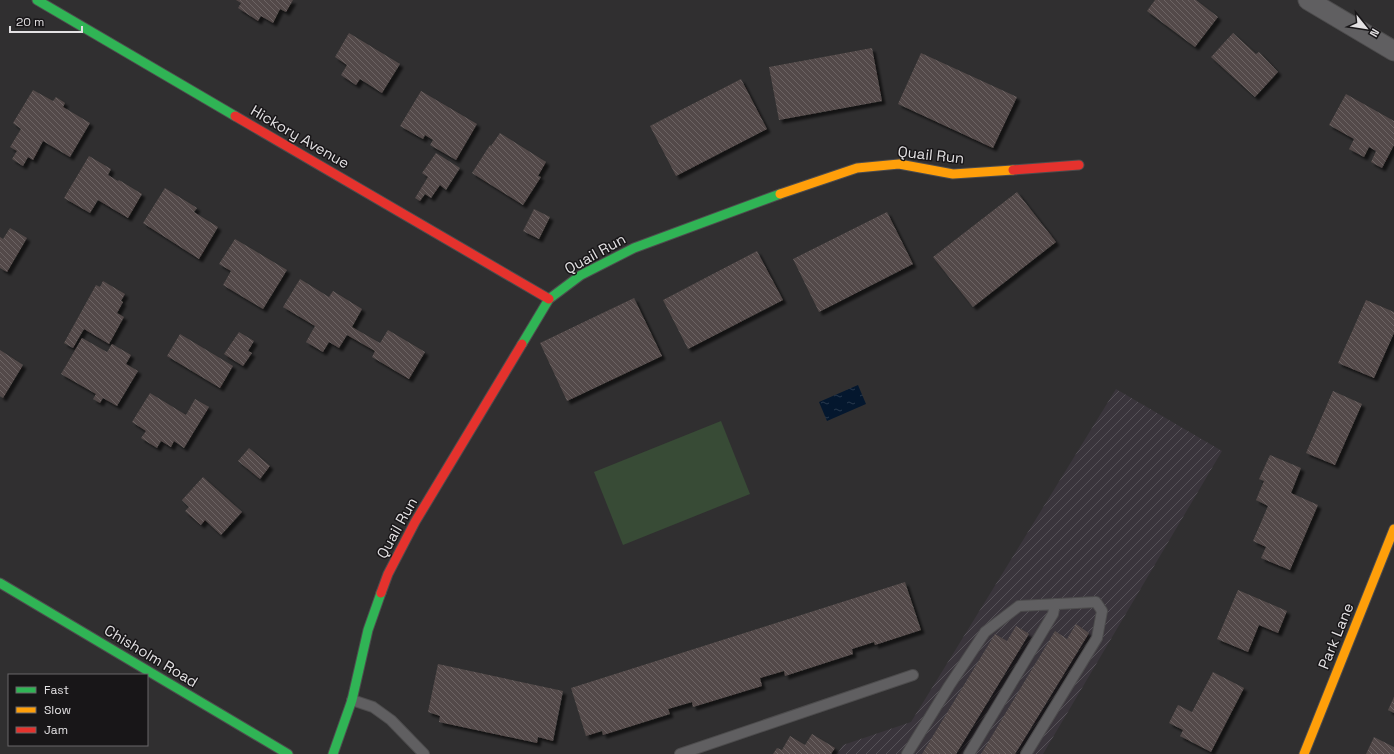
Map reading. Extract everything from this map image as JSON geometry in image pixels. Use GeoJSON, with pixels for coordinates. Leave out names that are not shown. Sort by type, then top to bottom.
{"type":"FeatureCollection","features":[{"type":"Feature","properties":{"kind":"street","name":"Hickory Avenue"},"geometry":{"type":"LineString","coordinates":[[37,0],[549,299]]}},
{"type":"Feature","properties":{"kind":"street"},"geometry":{"type":"LineString","coordinates":[[1308,0],[1394,51]]}},
{"type":"Feature","properties":{"kind":"street","name":"Quail Run"},"geometry":{"type":"LineString","coordinates":[[333,754],[352,700],[368,630],[388,574],[415,522],[549,299],[581,275],[634,248],[688,226],[857,168],[899,164],[953,174],[1079,164]]}},
{"type":"Feature","properties":{"kind":"street","name":"Park Lane"},"geometry":{"type":"LineString","coordinates":[[1304,754],[1394,529]]}},
{"type":"Feature","properties":{"kind":"street","name":"Chisholm Road"},"geometry":{"type":"LineString","coordinates":[[0,583],[288,754]]}},
{"type":"Feature","properties":{"kind":"lane"},"geometry":{"type":"LineString","coordinates":[[907,754],[949,686],[985,632],[1019,606],[1096,602],[1102,611],[1097,638],[1026,754]]}},
{"type":"Feature","properties":{"kind":"lane"},"geometry":{"type":"LineString","coordinates":[[969,754],[1053,614],[1055,604]]}},
{"type":"Feature","properties":{"kind":"lane"},"geometry":{"type":"LineString","coordinates":[[680,754],[699,751],[913,675]]}},
{"type":"Feature","properties":{"kind":"lane"},"geometry":{"type":"LineString","coordinates":[[352,700],[373,708],[391,720],[424,754]]}},
{"type":"Feature","properties":{"kind":"shaded area"},"geometry":{"type":"Polygon","coordinates":[[[1116,389],[1222,451],[1043,754],[837,754],[843,745],[911,722],[1116,389]]]}},
{"type":"Feature","properties":{"kind":"green space"},"geometry":{"type":"Polygon","coordinates":[[[721,421],[750,494],[623,545],[594,472],[721,421]]]}},
{"type":"Feature","properties":{"kind":"water"},"geometry":{"type":"Polygon","coordinates":[[[858,385],[866,404],[827,421],[819,402],[858,385]]]}},
{"type":"Feature","properties":{"kind":"building"},"geometry":{"type":"Polygon","coordinates":[[[236,0],[293,0],[286,12],[280,9],[273,23],[261,16],[258,21],[238,8],[241,3],[236,0]]]}},
{"type":"Feature","properties":{"kind":"building"},"geometry":{"type":"Polygon","coordinates":[[[1155,0],[1196,0],[1218,17],[1195,47],[1147,11],[1155,0]]]}},
{"type":"Feature","properties":{"kind":"building"},"geometry":{"type":"Polygon","coordinates":[[[349,33],[400,64],[382,93],[360,79],[356,85],[341,75],[347,65],[335,57],[349,33]]]}},
{"type":"Feature","properties":{"kind":"building"},"geometry":{"type":"Polygon","coordinates":[[[1233,33],[1256,54],[1259,52],[1278,72],[1255,97],[1211,57],[1233,33]]]}},
{"type":"Feature","properties":{"kind":"building"},"geometry":{"type":"Polygon","coordinates":[[[872,48],[882,101],[779,120],[769,67],[872,48]]]}},
{"type":"Feature","properties":{"kind":"building"},"geometry":{"type":"Polygon","coordinates":[[[921,53],[1017,97],[993,148],[898,104],[921,53]]]}},
{"type":"Feature","properties":{"kind":"building"},"geometry":{"type":"Polygon","coordinates":[[[741,79],[767,129],[676,176],[650,126],[741,79]]]}},
{"type":"Feature","properties":{"kind":"building"},"geometry":{"type":"Polygon","coordinates":[[[33,90],[53,101],[56,97],[65,103],[63,107],[90,123],[70,157],[43,141],[33,160],[28,157],[23,166],[12,159],[17,151],[10,147],[21,129],[13,123],[33,90]]]}},
{"type":"Feature","properties":{"kind":"building"},"geometry":{"type":"Polygon","coordinates":[[[421,91],[477,124],[456,160],[430,145],[433,140],[425,135],[423,139],[400,126],[421,91]]]}},
{"type":"Feature","properties":{"kind":"building"},"geometry":{"type":"Polygon","coordinates":[[[1346,94],[1394,121],[1394,145],[1382,168],[1371,162],[1376,151],[1369,147],[1364,157],[1349,149],[1354,139],[1329,125],[1346,94]]]}},
{"type":"Feature","properties":{"kind":"building"},"geometry":{"type":"Polygon","coordinates":[[[500,133],[546,162],[538,176],[541,177],[523,205],[472,173],[490,145],[491,146],[500,133]]]}},
{"type":"Feature","properties":{"kind":"building"},"geometry":{"type":"Polygon","coordinates":[[[436,153],[460,168],[446,190],[440,185],[431,198],[425,194],[420,201],[415,198],[428,177],[422,173],[436,153]]]}},
{"type":"Feature","properties":{"kind":"building"},"geometry":{"type":"Polygon","coordinates":[[[89,156],[111,169],[108,175],[142,194],[128,218],[98,200],[90,213],[64,198],[89,156]]]}},
{"type":"Feature","properties":{"kind":"building"},"geometry":{"type":"Polygon","coordinates":[[[165,188],[197,208],[194,212],[218,227],[199,259],[143,223],[165,188]]]}},
{"type":"Feature","properties":{"kind":"building"},"geometry":{"type":"Polygon","coordinates":[[[1017,192],[1056,242],[973,307],[933,257],[1017,192]]]}},
{"type":"Feature","properties":{"kind":"building"},"geometry":{"type":"Polygon","coordinates":[[[534,209],[550,217],[539,239],[523,231],[534,209]]]}},
{"type":"Feature","properties":{"kind":"building"},"geometry":{"type":"Polygon","coordinates":[[[887,212],[913,264],[819,312],[793,259],[887,212]]]}},
{"type":"Feature","properties":{"kind":"building"},"geometry":{"type":"Polygon","coordinates":[[[10,228],[27,238],[7,272],[0,268],[0,237],[3,239],[10,228]]]}},
{"type":"Feature","properties":{"kind":"building"},"geometry":{"type":"Polygon","coordinates":[[[235,239],[287,270],[263,309],[223,285],[231,271],[219,264],[235,239]]]}},
{"type":"Feature","properties":{"kind":"building"},"geometry":{"type":"Polygon","coordinates":[[[757,251],[783,300],[688,349],[663,300],[757,251]]]}},
{"type":"Feature","properties":{"kind":"building"},"geometry":{"type":"Polygon","coordinates":[[[300,279],[329,297],[333,291],[362,309],[352,327],[380,343],[388,330],[425,352],[409,379],[372,357],[375,351],[347,335],[339,348],[329,342],[323,352],[306,342],[315,326],[283,307],[300,279]]]}},
{"type":"Feature","properties":{"kind":"building"},"geometry":{"type":"Polygon","coordinates":[[[103,281],[125,294],[121,301],[123,302],[117,313],[124,317],[109,344],[84,329],[73,348],[64,343],[96,285],[100,287],[103,281]]]}},
{"type":"Feature","properties":{"kind":"building"},"geometry":{"type":"Polygon","coordinates":[[[634,298],[662,356],[567,401],[540,343],[634,298]]]}},
{"type":"Feature","properties":{"kind":"building"},"geometry":{"type":"Polygon","coordinates":[[[1366,300],[1394,312],[1394,333],[1374,378],[1338,363],[1366,300]]]}},
{"type":"Feature","properties":{"kind":"building"},"geometry":{"type":"Polygon","coordinates":[[[239,332],[254,341],[248,351],[252,353],[243,366],[224,354],[239,332]]]}},
{"type":"Feature","properties":{"kind":"building"},"geometry":{"type":"Polygon","coordinates":[[[180,334],[233,366],[220,388],[167,356],[180,334]]]}},
{"type":"Feature","properties":{"kind":"building"},"geometry":{"type":"Polygon","coordinates":[[[82,338],[107,352],[112,344],[131,355],[126,364],[138,371],[117,406],[103,398],[100,403],[93,399],[96,394],[61,374],[82,338]]]}},
{"type":"Feature","properties":{"kind":"building"},"geometry":{"type":"Polygon","coordinates":[[[0,350],[23,365],[3,398],[0,396],[0,350]]]}},
{"type":"Feature","properties":{"kind":"building"},"geometry":{"type":"Polygon","coordinates":[[[1333,391],[1362,404],[1335,465],[1306,453],[1333,391]]]}},
{"type":"Feature","properties":{"kind":"building"},"geometry":{"type":"Polygon","coordinates":[[[150,393],[186,415],[195,399],[209,407],[184,448],[174,441],[171,447],[161,441],[157,448],[141,438],[146,431],[132,422],[150,393]]]}},
{"type":"Feature","properties":{"kind":"building"},"geometry":{"type":"Polygon","coordinates":[[[249,448],[270,466],[260,479],[238,461],[249,448]]]}},
{"type":"Feature","properties":{"kind":"building"},"geometry":{"type":"Polygon","coordinates":[[[1270,455],[1301,468],[1291,493],[1318,505],[1290,570],[1261,558],[1266,547],[1253,541],[1268,506],[1256,500],[1264,481],[1259,479],[1270,455]]]}},
{"type":"Feature","properties":{"kind":"building"},"geometry":{"type":"Polygon","coordinates":[[[203,477],[242,512],[221,535],[205,520],[201,525],[185,511],[189,507],[182,500],[203,477]]]}},
{"type":"Feature","properties":{"kind":"building"},"geometry":{"type":"Polygon","coordinates":[[[905,582],[921,630],[875,645],[874,642],[852,649],[853,654],[785,676],[784,671],[760,678],[762,686],[693,707],[692,702],[668,709],[670,714],[603,735],[602,731],[586,736],[571,688],[905,582]]]}},
{"type":"Feature","properties":{"kind":"building"},"geometry":{"type":"Polygon","coordinates":[[[1238,590],[1287,611],[1278,633],[1259,625],[1248,652],[1217,639],[1238,590]]]}},
{"type":"Feature","properties":{"kind":"building"},"geometry":{"type":"Polygon","coordinates":[[[1076,624],[1089,633],[1015,754],[981,754],[1055,631],[1067,639],[1076,624]]]}},
{"type":"Feature","properties":{"kind":"building"},"geometry":{"type":"Polygon","coordinates":[[[1016,626],[1029,634],[956,754],[922,754],[995,634],[1007,641],[1016,626]]]}},
{"type":"Feature","properties":{"kind":"building"},"geometry":{"type":"Polygon","coordinates":[[[438,664],[563,691],[553,741],[538,737],[537,743],[439,722],[440,716],[428,712],[438,664]]]}},
{"type":"Feature","properties":{"kind":"building"},"geometry":{"type":"Polygon","coordinates":[[[1213,672],[1244,688],[1211,752],[1180,736],[1183,730],[1169,723],[1178,705],[1192,712],[1213,672]]]}},
{"type":"Feature","properties":{"kind":"building"},"geometry":{"type":"Polygon","coordinates":[[[1394,697],[1394,713],[1388,710],[1394,697]]]}},
{"type":"Feature","properties":{"kind":"building"},"geometry":{"type":"Polygon","coordinates":[[[812,734],[835,748],[831,754],[773,754],[777,748],[782,750],[790,736],[805,745],[812,734]]]}},
{"type":"Feature","properties":{"kind":"building"},"geometry":{"type":"Polygon","coordinates":[[[1374,737],[1394,747],[1394,754],[1366,754],[1374,737]]]}},
{"type":"Feature","properties":{"kind":"traffic: fast"},"geometry":{"type":"LineString","coordinates":[[37,0],[235,116]]}},
{"type":"Feature","properties":{"kind":"traffic: fast"},"geometry":{"type":"LineString","coordinates":[[522,344],[549,299],[581,275],[634,248],[780,194]]}},
{"type":"Feature","properties":{"kind":"traffic: fast"},"geometry":{"type":"LineString","coordinates":[[0,583],[288,754]]}},
{"type":"Feature","properties":{"kind":"traffic: fast"},"geometry":{"type":"LineString","coordinates":[[333,754],[352,700],[368,630],[381,593]]}},
{"type":"Feature","properties":{"kind":"traffic: slow"},"geometry":{"type":"LineString","coordinates":[[780,194],[857,168],[899,164],[953,174],[1013,170]]}},
{"type":"Feature","properties":{"kind":"traffic: slow"},"geometry":{"type":"LineString","coordinates":[[1304,754],[1394,529]]}},
{"type":"Feature","properties":{"kind":"traffic: jam"},"geometry":{"type":"LineString","coordinates":[[235,116],[549,299]]}},
{"type":"Feature","properties":{"kind":"traffic: jam"},"geometry":{"type":"LineString","coordinates":[[1013,170],[1079,165]]}},
{"type":"Feature","properties":{"kind":"traffic: jam"},"geometry":{"type":"LineString","coordinates":[[381,593],[388,574],[415,522],[522,344]]}}]}
